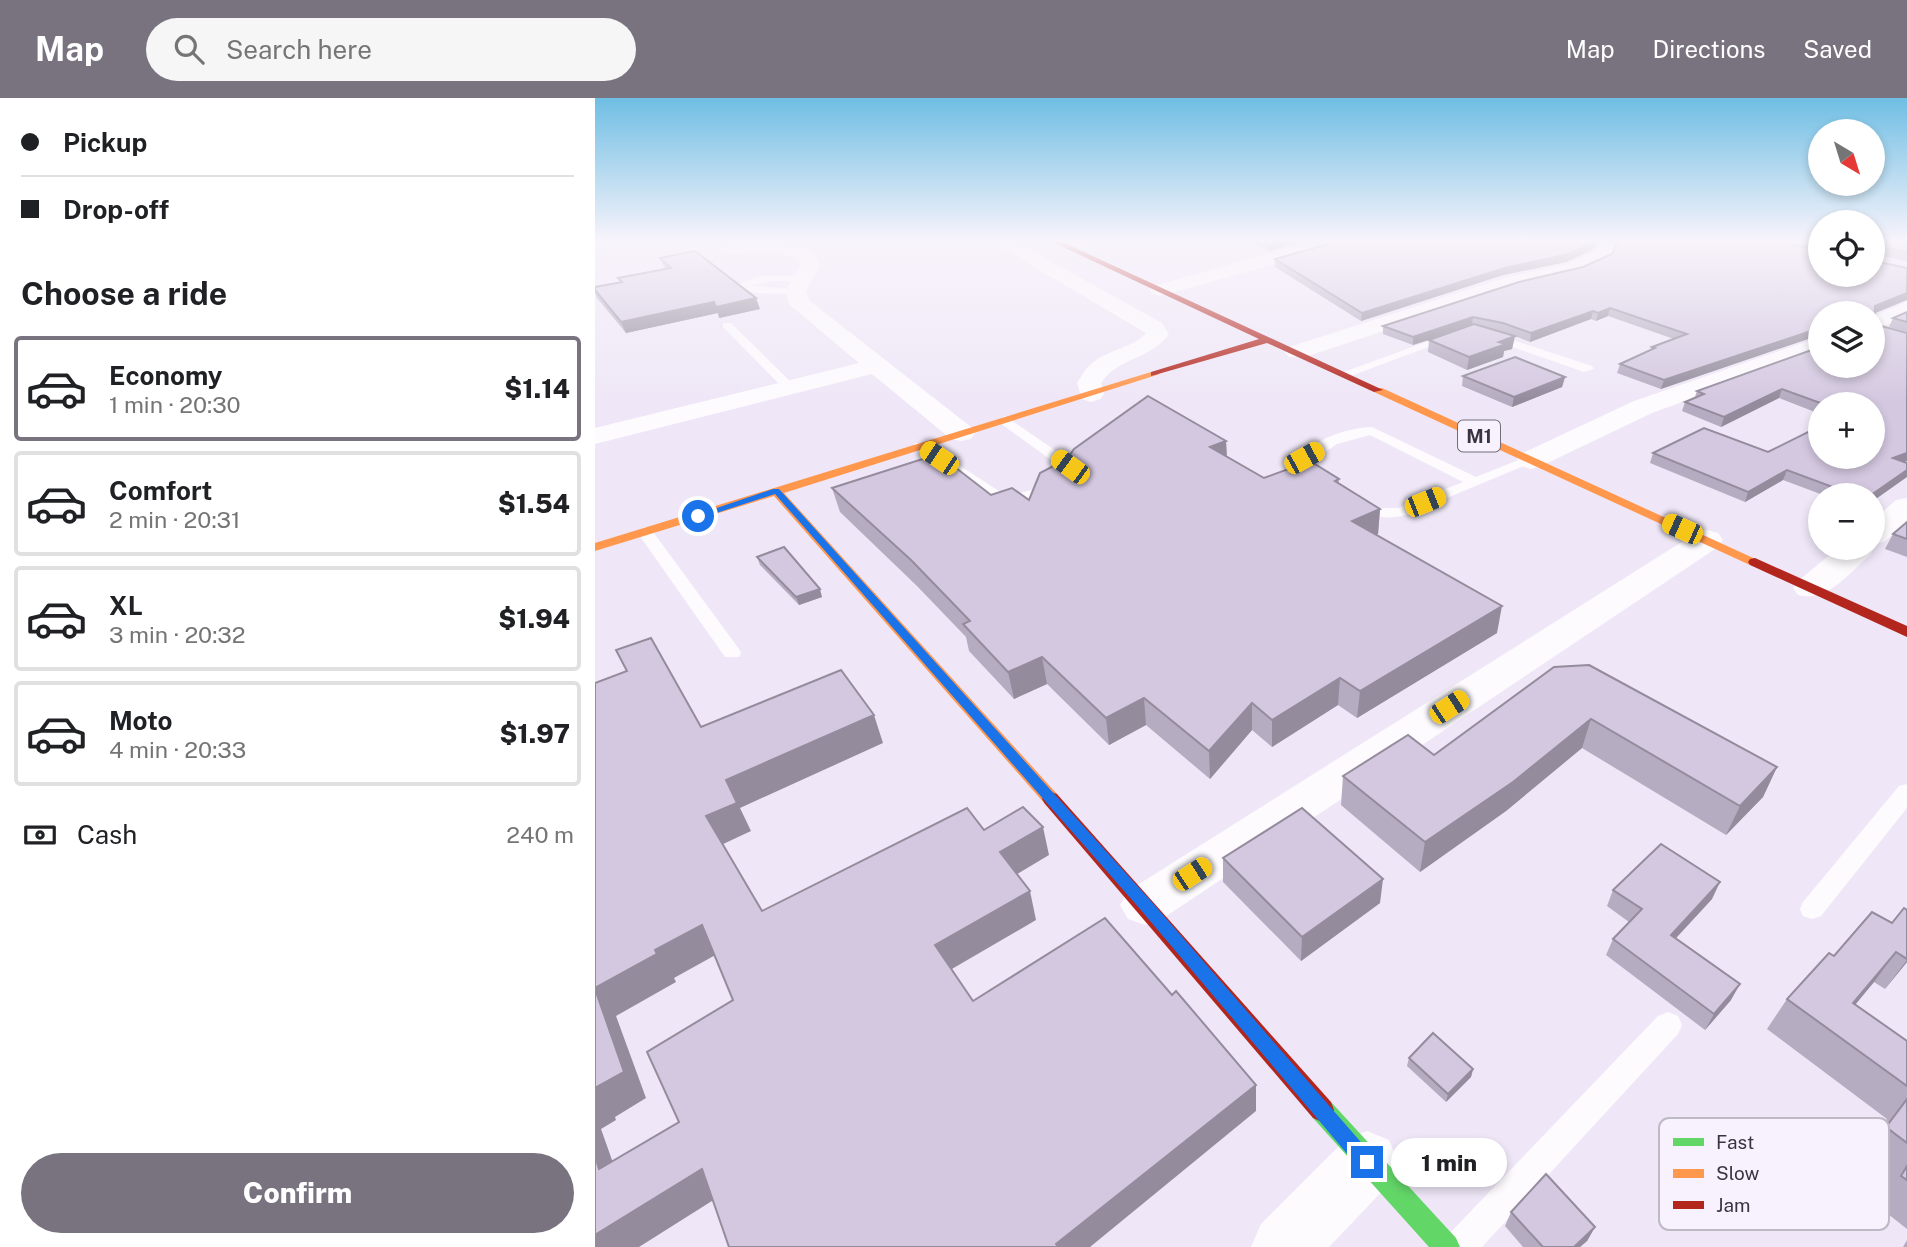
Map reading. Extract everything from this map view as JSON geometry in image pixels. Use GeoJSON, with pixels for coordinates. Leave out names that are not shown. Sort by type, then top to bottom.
{"type":"FeatureCollection","features":[{"type":"Feature","properties":{"kind":"main road","name":"M1"},"geometry":{"type":"LineString","coordinates":[[1168,294],[1907,632]]}},
{"type":"Feature","properties":{"kind":"main road"},"geometry":{"type":"LineString","coordinates":[[595,548],[1269,339]]}},
{"type":"Feature","properties":{"kind":"main road"},"geometry":{"type":"LineString","coordinates":[[776,491],[1145,905],[1367,1162],[1447,1247]]}},
{"type":"Feature","properties":{"kind":"street"},"geometry":{"type":"LineString","coordinates":[[799,294],[800,304],[807,313],[961,433]]}},
{"type":"Feature","properties":{"kind":"street"},"geometry":{"type":"LineString","coordinates":[[1091,394],[1089,383],[1101,365],[1148,344],[1159,334],[1154,328],[1094,294]]}},
{"type":"Feature","properties":{"kind":"street"},"geometry":{"type":"LineString","coordinates":[[1297,352],[1475,294]]}},
{"type":"Feature","properties":{"kind":"street"},"geometry":{"type":"LineString","coordinates":[[1885,322],[1907,307]]}},
{"type":"Feature","properties":{"kind":"street"},"geometry":{"type":"LineString","coordinates":[[1531,460],[1643,407],[1808,348]]}},
{"type":"Feature","properties":{"kind":"street"},"geometry":{"type":"LineString","coordinates":[[595,436],[874,366]]}},
{"type":"Feature","properties":{"kind":"street"},"geometry":{"type":"LineString","coordinates":[[1885,525],[1907,507]]}},
{"type":"Feature","properties":{"kind":"street"},"geometry":{"type":"LineString","coordinates":[[1145,905],[1707,540]]}},
{"type":"Feature","properties":{"kind":"street"},"geometry":{"type":"LineString","coordinates":[[1810,588],[1844,560]]}},
{"type":"Feature","properties":{"kind":"street"},"geometry":{"type":"LineString","coordinates":[[1284,1247],[1367,1162]]}},
{"type":"Feature","properties":{"kind":"lane"},"geometry":{"type":"LineString","coordinates":[[727,325],[790,388]]}},
{"type":"Feature","properties":{"kind":"lane"},"geometry":{"type":"LineString","coordinates":[[1344,373],[1458,333],[1471,331],[1497,336],[1588,369]]}},
{"type":"Feature","properties":{"kind":"lane"},"geometry":{"type":"LineString","coordinates":[[920,446],[996,497],[1012,500],[1040,491],[1064,478],[1070,467],[1005,420]]}},
{"type":"Feature","properties":{"kind":"lane"},"geometry":{"type":"LineString","coordinates":[[1475,482],[1372,431],[1359,430],[1304,458],[1297,466],[1372,513],[1385,515],[1401,512],[1531,460]]}},
{"type":"Feature","properties":{"kind":"lane"},"geometry":{"type":"LineString","coordinates":[[645,532],[732,653]]}},
{"type":"Feature","properties":{"kind":"lane"},"geometry":{"type":"LineString","coordinates":[[1812,909],[1907,792]]}},
{"type":"Feature","properties":{"kind":"lane"},"geometry":{"type":"LineString","coordinates":[[1460,1247],[1668,1025]]}},
{"type":"Feature","properties":{"kind":"building"},"geometry":{"type":"Polygon","coordinates":[[[598,294],[750,294],[756,298],[716,307],[714,302],[621,322],[598,294]]]}},
{"type":"Feature","properties":{"kind":"building"},"geometry":{"type":"Polygon","coordinates":[[[1331,294],[1424,294],[1362,313],[1331,294]]]}},
{"type":"Feature","properties":{"kind":"building"},"geometry":{"type":"Polygon","coordinates":[[[1483,294],[1905,294],[1885,302],[1808,301],[1808,332],[1664,380],[1620,364],[1655,348],[1652,347],[1687,334],[1610,308],[1598,313],[1593,311],[1531,333],[1503,323],[1473,317],[1413,337],[1383,326],[1483,294]]]}},
{"type":"Feature","properties":{"kind":"building"},"geometry":{"type":"Polygon","coordinates":[[[1907,312],[1907,322],[1893,318],[1907,312]]]}},
{"type":"Feature","properties":{"kind":"building"},"geometry":{"type":"Polygon","coordinates":[[[1474,324],[1515,336],[1499,342],[1506,344],[1469,357],[1429,340],[1474,324]]]}},
{"type":"Feature","properties":{"kind":"building"},"geometry":{"type":"Polygon","coordinates":[[[1885,327],[1907,333],[1907,453],[1893,458],[1907,463],[1907,470],[1885,485],[1885,483],[1822,483],[1787,470],[1748,492],[1653,453],[1704,428],[1768,452],[1808,432],[1808,469],[1885,469],[1885,392],[1808,392],[1808,399],[1782,389],[1724,417],[1685,402],[1704,394],[1697,391],[1808,351],[1808,378],[1885,378],[1885,327]]]}},
{"type":"Feature","properties":{"kind":"building"},"geometry":{"type":"Polygon","coordinates":[[[1515,357],[1565,377],[1514,397],[1463,376],[1515,357]]]}},
{"type":"Feature","properties":{"kind":"building"},"geometry":{"type":"Polygon","coordinates":[[[1148,396],[1226,441],[1210,447],[1264,478],[1310,461],[1339,479],[1335,481],[1380,509],[1352,521],[1502,606],[1360,691],[1340,678],[1272,720],[1252,703],[1209,751],[1144,698],[1106,718],[1042,657],[1008,672],[963,624],[970,621],[911,560],[832,488],[938,454],[991,495],[1012,488],[1029,500],[1040,473],[1067,459],[1074,449],[1148,396]]]}},
{"type":"Feature","properties":{"kind":"building"},"geometry":{"type":"Polygon","coordinates":[[[1907,522],[1907,539],[1893,534],[1907,522]]]}},
{"type":"Feature","properties":{"kind":"building"},"geometry":{"type":"Polygon","coordinates":[[[784,547],[820,589],[796,597],[757,557],[784,547]]]}},
{"type":"Feature","properties":{"kind":"building"},"geometry":{"type":"Polygon","coordinates":[[[651,638],[701,727],[841,670],[874,715],[726,780],[737,803],[706,816],[762,911],[967,808],[984,830],[1023,807],[1043,827],[1000,852],[1030,891],[935,945],[973,1001],[1105,918],[1172,995],[1176,991],[1256,1085],[1056,1244],[1058,1247],[729,1247],[702,1169],[595,1235],[595,1156],[599,1169],[679,1122],[647,1052],[733,1000],[702,925],[655,950],[657,954],[595,988],[595,683],[627,671],[616,650],[651,638]]]}},
{"type":"Feature","properties":{"kind":"building"},"geometry":{"type":"Polygon","coordinates":[[[1589,665],[1777,767],[1740,806],[1591,719],[1513,782],[1425,842],[1343,776],[1408,735],[1434,755],[1554,667],[1589,665]]]}},
{"type":"Feature","properties":{"kind":"building"},"geometry":{"type":"Polygon","coordinates":[[[1302,808],[1383,879],[1302,937],[1223,858],[1302,808]]]}},
{"type":"Feature","properties":{"kind":"building"},"geometry":{"type":"Polygon","coordinates":[[[1661,844],[1720,882],[1671,935],[1740,984],[1714,1014],[1613,939],[1642,909],[1613,890],[1661,844]]]}},
{"type":"Feature","properties":{"kind":"building"},"geometry":{"type":"Polygon","coordinates":[[[1904,908],[1907,910],[1907,959],[1896,952],[1853,1003],[1907,1041],[1907,1086],[1787,999],[1829,953],[1834,956],[1872,912],[1892,923],[1904,908]]]}},
{"type":"Feature","properties":{"kind":"building"},"geometry":{"type":"Polygon","coordinates":[[[595,989],[624,1072],[595,1088],[595,989]]]}},
{"type":"Feature","properties":{"kind":"building"},"geometry":{"type":"Polygon","coordinates":[[[1433,1033],[1473,1069],[1448,1094],[1409,1058],[1433,1033]]]}},
{"type":"Feature","properties":{"kind":"building"},"geometry":{"type":"Polygon","coordinates":[[[1907,1099],[1907,1143],[1889,1129],[1889,1123],[1907,1099]]]}},
{"type":"Feature","properties":{"kind":"building"},"geometry":{"type":"Polygon","coordinates":[[[1907,1166],[1907,1180],[1901,1176],[1907,1166]]]}},
{"type":"Feature","properties":{"kind":"building"},"geometry":{"type":"Polygon","coordinates":[[[1546,1174],[1595,1227],[1574,1247],[1543,1247],[1511,1212],[1546,1174]]]}},
{"type":"Feature","properties":{"kind":"traffic: fast"},"geometry":{"type":"LineString","coordinates":[[1322,1110],[1447,1247]]}},
{"type":"Feature","properties":{"kind":"traffic: slow"},"geometry":{"type":"LineString","coordinates":[[595,547],[1155,374]]}},
{"type":"Feature","properties":{"kind":"traffic: slow"},"geometry":{"type":"LineString","coordinates":[[1378,390],[1755,562]]}},
{"type":"Feature","properties":{"kind":"traffic: slow"},"geometry":{"type":"LineString","coordinates":[[776,491],[1051,799]]}},
{"type":"Feature","properties":{"kind":"traffic: jam"},"geometry":{"type":"LineString","coordinates":[[1168,294],[1378,390]]}},
{"type":"Feature","properties":{"kind":"traffic: jam"},"geometry":{"type":"LineString","coordinates":[[1155,374],[1269,339]]}},
{"type":"Feature","properties":{"kind":"traffic: jam"},"geometry":{"type":"LineString","coordinates":[[1755,562],[1907,632]]}},
{"type":"Feature","properties":{"kind":"traffic: jam"},"geometry":{"type":"LineString","coordinates":[[1051,799],[1322,1110]]}},
{"type":"Feature","properties":{"kind":"route"},"geometry":{"type":"LineString","coordinates":[[698,516],[776,491],[1145,905],[1367,1162]]}}]}
